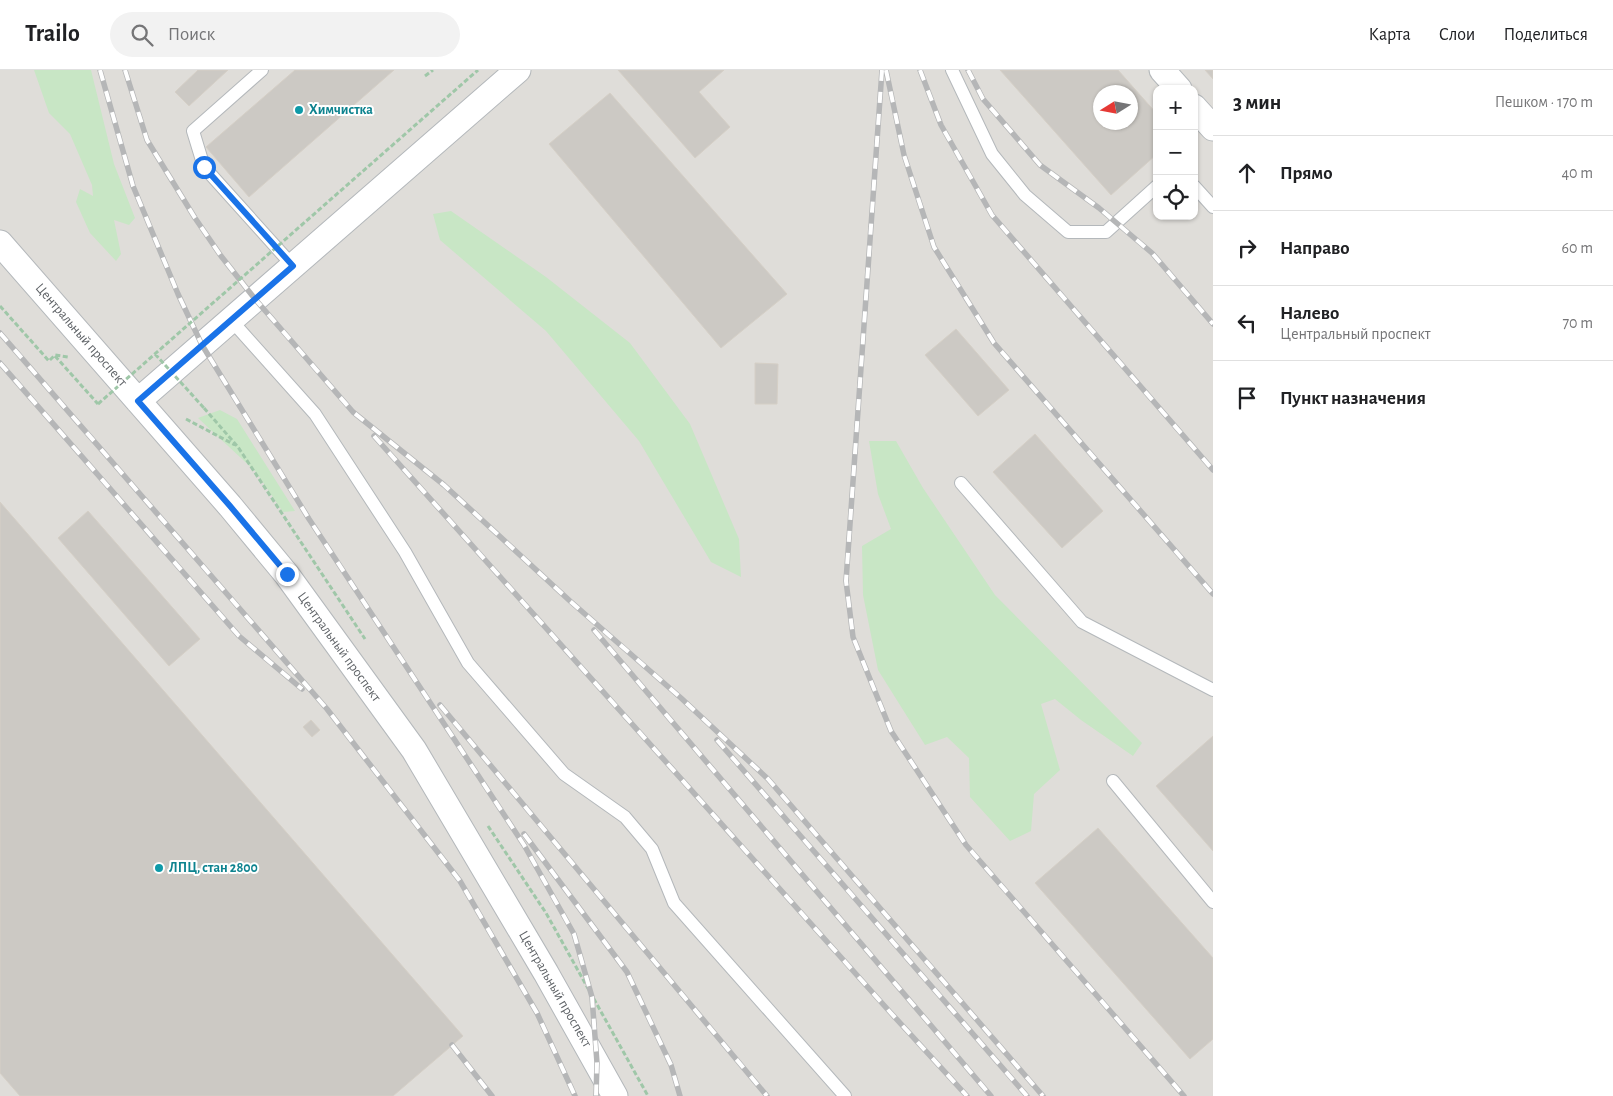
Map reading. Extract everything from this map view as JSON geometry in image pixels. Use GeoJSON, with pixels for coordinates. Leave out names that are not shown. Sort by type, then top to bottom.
{"type":"FeatureCollection","features":[{"type":"Feature","properties":{"kind":"street"},"geometry":{"type":"LineString","coordinates":[[138,401],[518,70]]}},
{"type":"Feature","properties":{"kind":"street"},"geometry":{"type":"LineString","coordinates":[[1162,70],[1175,85]]}},
{"type":"Feature","properties":{"kind":"street"},"geometry":{"type":"LineString","coordinates":[[1198,111],[1213,128]]}},
{"type":"Feature","properties":{"kind":"street","name":"Центральный проспект"},"geometry":{"type":"LineString","coordinates":[[0,243],[287,574],[414,750],[546,973],[615,1096]]}},
{"type":"Feature","properties":{"kind":"lane"},"geometry":{"type":"LineString","coordinates":[[262,70],[193,131],[204,167],[293,266]]}},
{"type":"Feature","properties":{"kind":"lane"},"geometry":{"type":"LineString","coordinates":[[952,70],[992,154],[1025,196],[1068,232],[1106,232],[1153,190]]}},
{"type":"Feature","properties":{"kind":"lane"},"geometry":{"type":"LineString","coordinates":[[1198,190],[1213,207]]}},
{"type":"Feature","properties":{"kind":"lane"},"geometry":{"type":"LineString","coordinates":[[231,320],[315,414],[405,552],[468,663],[564,774],[625,817],[652,849],[674,903],[845,1096]]}},
{"type":"Feature","properties":{"kind":"lane"},"geometry":{"type":"LineString","coordinates":[[962,483],[1082,622],[1213,690]]}},
{"type":"Feature","properties":{"kind":"lane"},"geometry":{"type":"LineString","coordinates":[[1113,781],[1213,902]]}},
{"type":"Feature","properties":{"kind":"path"},"geometry":{"type":"LineString","coordinates":[[0,306],[49,361],[55,355],[98,404],[478,70]]}},
{"type":"Feature","properties":{"kind":"path"},"geometry":{"type":"LineString","coordinates":[[155,354],[238,447]]}},
{"type":"Feature","properties":{"kind":"shaded area"},"geometry":{"type":"Polygon","coordinates":[[[0,70],[1213,70],[1213,1096],[0,1096],[0,70]]]}},
{"type":"Feature","properties":{"kind":"green space"},"geometry":{"type":"Polygon","coordinates":[[[34,70],[91,70],[114,164],[135,218],[129,225],[114,220],[121,254],[116,261],[90,233],[76,202],[80,189],[93,196],[92,185],[70,134],[49,113],[34,70]]]}},
{"type":"Feature","properties":{"kind":"green space"},"geometry":{"type":"Polygon","coordinates":[[[451,211],[546,277],[630,343],[690,424],[739,539],[741,577],[711,562],[639,441],[546,331],[440,240],[433,214],[451,211]]]}},
{"type":"Feature","properties":{"kind":"green space"},"geometry":{"type":"Polygon","coordinates":[[[220,410],[237,419],[295,511],[283,512],[256,472],[198,418],[220,410]]]}},
{"type":"Feature","properties":{"kind":"green space"},"geometry":{"type":"Polygon","coordinates":[[[869,441],[896,441],[923,488],[995,595],[1142,743],[1133,756],[1081,720],[1055,699],[1041,704],[1060,770],[1034,794],[1031,831],[1010,841],[970,797],[969,758],[947,737],[925,745],[878,670],[863,595],[862,546],[891,529],[878,494],[869,441]]]}},
{"type":"Feature","properties":{"kind":"building"},"geometry":{"type":"Polygon","coordinates":[[[198,70],[228,70],[189,106],[175,92],[198,70]]]}},
{"type":"Feature","properties":{"kind":"building","name":"Химчистка"},"geometry":{"type":"Polygon","coordinates":[[[295,70],[394,70],[249,197],[206,147],[295,70]]]}},
{"type":"Feature","properties":{"kind":"building"},"geometry":{"type":"Polygon","coordinates":[[[618,70],[724,70],[699,92],[730,127],[695,158],[618,70]]]}},
{"type":"Feature","properties":{"kind":"building"},"geometry":{"type":"Polygon","coordinates":[[[1000,70],[1118,70],[1131,85],[1093,85],[1093,130],[1138,130],[1138,93],[1153,109],[1153,158],[1111,195],[1000,70]]]}},
{"type":"Feature","properties":{"kind":"building"},"geometry":{"type":"Polygon","coordinates":[[[1205,70],[1213,70],[1213,79],[1205,70]]]}},
{"type":"Feature","properties":{"kind":"building"},"geometry":{"type":"Polygon","coordinates":[[[610,93],[787,294],[721,348],[549,144],[610,93]]]}},
{"type":"Feature","properties":{"kind":"building"},"geometry":{"type":"Polygon","coordinates":[[[956,329],[1009,390],[978,416],[925,355],[956,329]]]}},
{"type":"Feature","properties":{"kind":"building"},"geometry":{"type":"Polygon","coordinates":[[[755,363],[778,364],[777,404],[755,404],[755,363]]]}},
{"type":"Feature","properties":{"kind":"building"},"geometry":{"type":"Polygon","coordinates":[[[1035,434],[1103,511],[1062,548],[993,472],[1035,434]]]}},
{"type":"Feature","properties":{"kind":"building","name":"ЛПЦ, стан 2800"},"geometry":{"type":"Polygon","coordinates":[[[0,502],[463,1036],[393,1096],[20,1096],[0,1073],[0,502]]]}},
{"type":"Feature","properties":{"kind":"building"},"geometry":{"type":"Polygon","coordinates":[[[88,511],[200,639],[169,666],[58,538],[88,511]]]}},
{"type":"Feature","properties":{"kind":"building"},"geometry":{"type":"Polygon","coordinates":[[[311,720],[320,730],[312,737],[303,727],[311,720]]]}},
{"type":"Feature","properties":{"kind":"building"},"geometry":{"type":"Polygon","coordinates":[[[1213,736],[1213,851],[1156,786],[1213,736]]]}},
{"type":"Feature","properties":{"kind":"building"},"geometry":{"type":"Polygon","coordinates":[[[1098,828],[1213,958],[1213,1039],[1190,1059],[1035,883],[1098,828]]]}},
{"type":"Feature","properties":{"kind":"railway"},"geometry":{"type":"LineString","coordinates":[[100,70],[133,186],[178,294],[202,345],[309,519],[524,845],[574,934],[592,997],[597,1063],[596,1096]]}},
{"type":"Feature","properties":{"kind":"railway"},"geometry":{"type":"LineString","coordinates":[[125,70],[147,140],[195,218],[221,256],[255,299],[353,412],[444,485],[570,601],[681,698],[768,779],[1043,1096]]}},
{"type":"Feature","properties":{"kind":"railway"},"geometry":{"type":"LineString","coordinates":[[882,70],[846,581],[853,637],[891,731],[966,845],[1184,1096]]}},
{"type":"Feature","properties":{"kind":"railway"},"geometry":{"type":"LineString","coordinates":[[886,70],[904,155],[934,247],[994,343],[1213,594]]}},
{"type":"Feature","properties":{"kind":"railway"},"geometry":{"type":"LineString","coordinates":[[920,70],[941,125],[992,215],[1213,470]]}},
{"type":"Feature","properties":{"kind":"railway"},"geometry":{"type":"LineString","coordinates":[[968,70],[983,99],[1040,165],[1099,208],[1152,253],[1213,324]]}},
{"type":"Feature","properties":{"kind":"railway"},"geometry":{"type":"LineString","coordinates":[[0,333],[327,709],[460,881],[537,1013],[575,1096]]}},
{"type":"Feature","properties":{"kind":"railway"},"geometry":{"type":"LineString","coordinates":[[0,363],[239,636],[302,689]]}},
{"type":"Feature","properties":{"kind":"railway"},"geometry":{"type":"LineString","coordinates":[[374,436],[967,1096]]}},
{"type":"Feature","properties":{"kind":"railway"},"geometry":{"type":"LineString","coordinates":[[594,630],[991,1096]]}},
{"type":"Feature","properties":{"kind":"railway"},"geometry":{"type":"LineString","coordinates":[[440,705],[767,1096]]}},
{"type":"Feature","properties":{"kind":"railway"},"geometry":{"type":"LineString","coordinates":[[717,740],[1027,1096]]}},
{"type":"Feature","properties":{"kind":"railway"},"geometry":{"type":"LineString","coordinates":[[524,834],[627,972],[671,1065],[680,1096]]}},
{"type":"Feature","properties":{"kind":"railway"},"geometry":{"type":"LineString","coordinates":[[452,1045],[492,1096]]}},
{"type":"Feature","properties":{"kind":"place","name":"Химчистка"},"geometry":{"type":"Point","coordinates":[299,110]}},
{"type":"Feature","properties":{"kind":"place","name":"ЛПЦ, стан 2800"},"geometry":{"type":"Point","coordinates":[159,868]}},
{"type":"Feature","properties":{"kind":"route"},"geometry":{"type":"LineString","coordinates":[[204,167],[293,266],[138,401],[287,574]]}}]}
